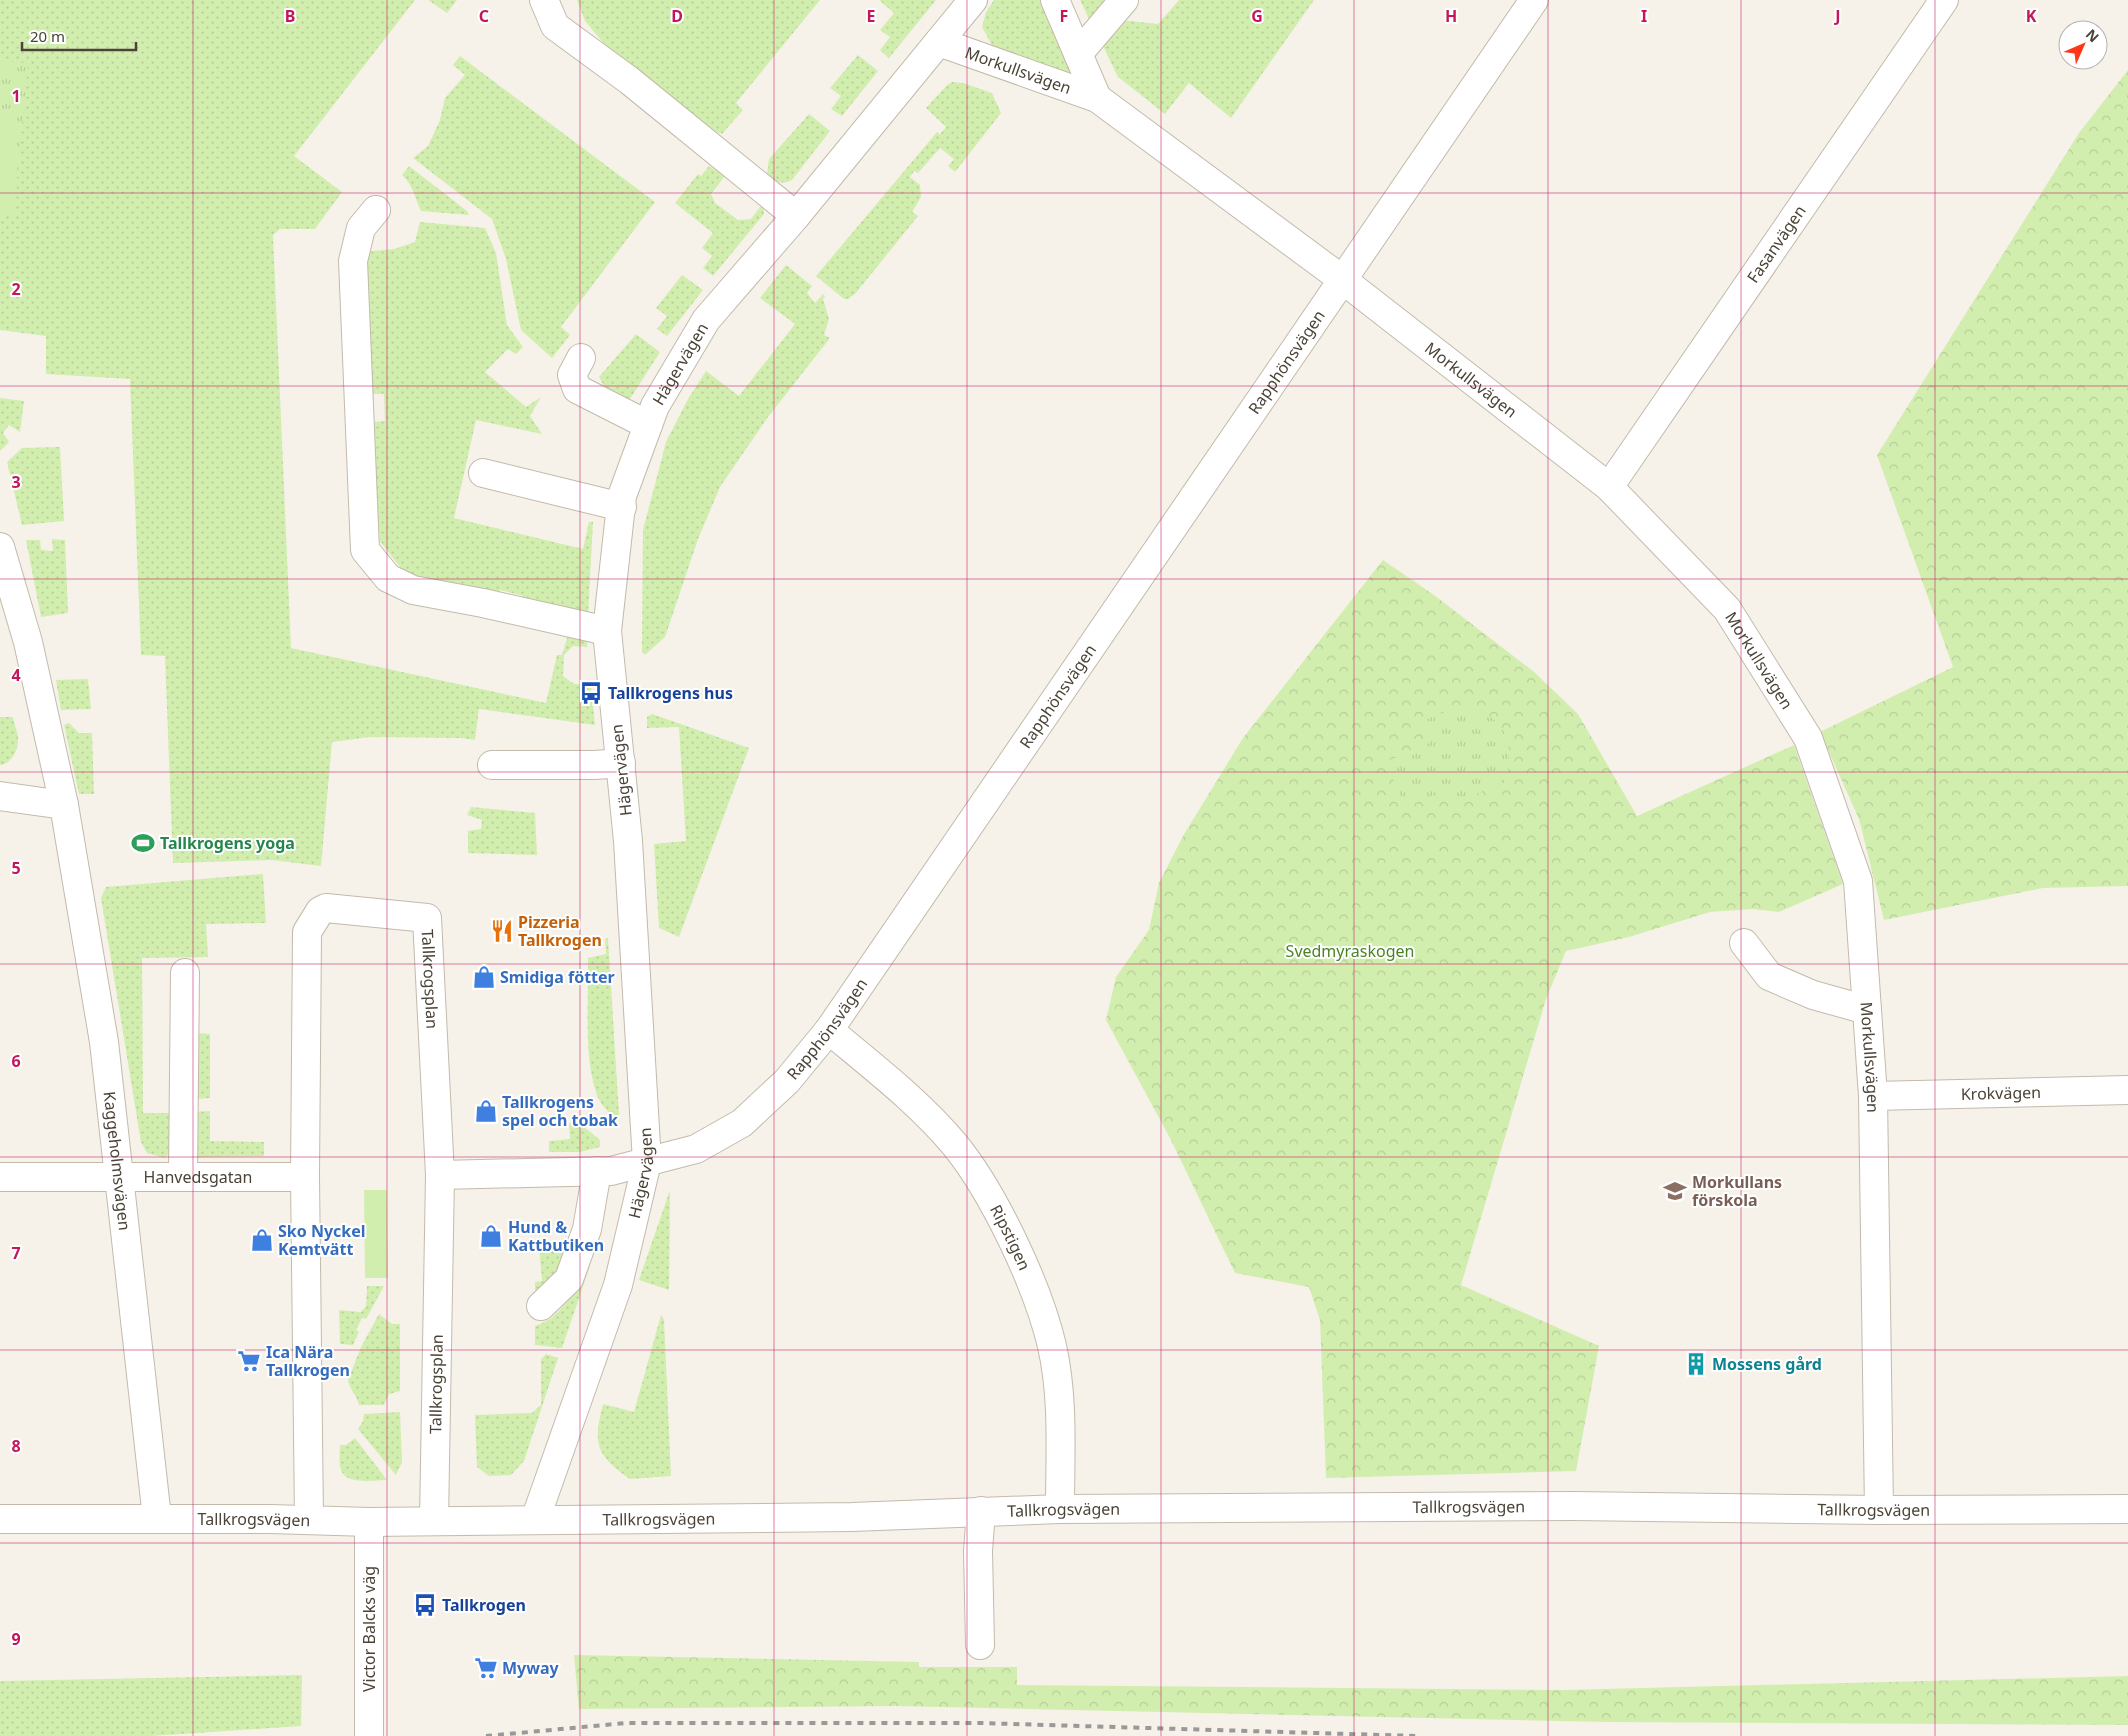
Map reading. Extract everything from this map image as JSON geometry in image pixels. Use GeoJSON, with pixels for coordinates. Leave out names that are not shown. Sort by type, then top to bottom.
{"type":"FeatureCollection","features":[{"type":"Feature","properties":{"kind":"street"},"geometry":{"type":"LineString","coordinates":[[544,0],[555,26],[630,81],[796,216]]}},
{"type":"Feature","properties":{"kind":"street","name":"Hägervägen"},"geometry":{"type":"LineString","coordinates":[[535,1520],[618,1285],[647,1162],[621,763],[607,631],[622,496],[655,406],[706,320],[796,216],[973,0]]}},
{"type":"Feature","properties":{"kind":"street","name":"Morkullsvägen"},"geometry":{"type":"LineString","coordinates":[[1056,0],[1097,98]]}},
{"type":"Feature","properties":{"kind":"street"},"geometry":{"type":"LineString","coordinates":[[1078,54],[1124,0]]}},
{"type":"Feature","properties":{"kind":"street","name":"Rapphönsvägen"},"geometry":{"type":"LineString","coordinates":[[440,1175],[611,1171],[696,1149],[742,1123],[786,1081],[828,1030],[1534,0]]}},
{"type":"Feature","properties":{"kind":"street","name":"Fasanvägen"},"geometry":{"type":"LineString","coordinates":[[1608,487],[1944,0]]}},
{"type":"Feature","properties":{"kind":"street","name":"Morkullsvägen"},"geometry":{"type":"LineString","coordinates":[[938,42],[1097,98],[1343,280],[1608,487],[1727,609],[1808,738],[1858,880],[1873,1096],[1879,1510]]}},
{"type":"Feature","properties":{"kind":"street"},"geometry":{"type":"LineString","coordinates":[[376,210],[361,228],[353,261],[365,550],[388,578],[413,590],[483,603],[607,631]]}},
{"type":"Feature","properties":{"kind":"street"},"geometry":{"type":"LineString","coordinates":[[581,358],[572,375],[577,389],[648,425]]}},
{"type":"Feature","properties":{"kind":"street"},"geometry":{"type":"LineString","coordinates":[[483,473],[622,507]]}},
{"type":"Feature","properties":{"kind":"street","name":"Kaggeholmsvägen"},"geometry":{"type":"LineString","coordinates":[[0,547],[28,642],[64,805],[104,1042],[157,1518]]}},
{"type":"Feature","properties":{"kind":"street"},"geometry":{"type":"LineString","coordinates":[[492,765],[595,765],[621,763]]}},
{"type":"Feature","properties":{"kind":"street"},"geometry":{"type":"LineString","coordinates":[[0,796],[64,805]]}},
{"type":"Feature","properties":{"kind":"street","name":"Tallkrogsplan"},"geometry":{"type":"LineString","coordinates":[[309,1519],[306,1177],[307,932],[320,911],[326,908],[428,918],[440,1175],[434,1521]]}},
{"type":"Feature","properties":{"kind":"street"},"geometry":{"type":"LineString","coordinates":[[1744,943],[1769,976],[1813,994],[1867,1010]]}},
{"type":"Feature","properties":{"kind":"street"},"geometry":{"type":"LineString","coordinates":[[184,1176],[185,973]]}},
{"type":"Feature","properties":{"kind":"street","name":"Ripstigen"},"geometry":{"type":"LineString","coordinates":[[828,1030],[905,1093],[955,1146],[995,1206],[1031,1284],[1052,1346],[1060,1408],[1060,1509]]}},
{"type":"Feature","properties":{"kind":"street","name":"Krokvägen"},"geometry":{"type":"LineString","coordinates":[[1873,1096],[2128,1090]]}},
{"type":"Feature","properties":{"kind":"street"},"geometry":{"type":"LineString","coordinates":[[541,1306],[569,1279],[587,1229],[597,1171]]}},
{"type":"Feature","properties":{"kind":"street","name":"Hanvedsgatan"},"geometry":{"type":"LineString","coordinates":[[0,1177],[306,1177]]}},
{"type":"Feature","properties":{"kind":"street","name":"Tallkrogsvägen"},"geometry":{"type":"LineString","coordinates":[[0,1519],[309,1519],[369,1522],[852,1517],[1060,1509],[1573,1506],[1879,1510],[2128,1509]]}},
{"type":"Feature","properties":{"kind":"street"},"geometry":{"type":"LineString","coordinates":[[980,1645],[978,1551],[982,1511]]}},
{"type":"Feature","properties":{"kind":"street","name":"Victor Balcks väg"},"geometry":{"type":"LineString","coordinates":[[369,1522],[369,1736]]}},
{"type":"Feature","properties":{"kind":"green space"},"geometry":{"type":"Polygon","coordinates":[[[0,0],[415,0],[294,156],[342,192],[315,229],[280,229],[273,235],[291,648],[546,703],[557,655],[562,655],[568,635],[587,639],[587,647],[573,646],[564,655],[563,676],[574,684],[591,685],[595,725],[479,709],[475,740],[461,738],[370,737],[332,742],[321,866],[272,860],[173,863],[165,656],[141,655],[130,379],[46,374],[46,336],[0,330],[0,0]]]}},
{"type":"Feature","properties":{"kind":"green space"},"geometry":{"type":"Polygon","coordinates":[[[428,0],[457,0],[447,13],[428,0]]]}},
{"type":"Feature","properties":{"kind":"green space"},"geometry":{"type":"Polygon","coordinates":[[[577,0],[820,0],[736,103],[743,110],[722,134],[694,122],[627,71],[585,21],[577,0]]]}},
{"type":"Feature","properties":{"kind":"green space"},"geometry":{"type":"Polygon","coordinates":[[[879,0],[936,0],[889,58],[880,50],[890,37],[880,30],[894,13],[879,0]]]}},
{"type":"Feature","properties":{"kind":"green space"},"geometry":{"type":"Polygon","coordinates":[[[994,0],[1042,0],[1073,69],[1069,75],[993,47],[982,27],[986,12],[994,0]]]}},
{"type":"Feature","properties":{"kind":"green space"},"geometry":{"type":"Polygon","coordinates":[[[1080,0],[1109,0],[1091,23],[1080,0]]]}},
{"type":"Feature","properties":{"kind":"green space"},"geometry":{"type":"Polygon","coordinates":[[[1179,0],[1314,0],[1231,118],[1189,83],[1165,114],[1118,77],[1103,46],[1120,20],[1158,24],[1179,0]]]}},
{"type":"Feature","properties":{"kind":"green space"},"geometry":{"type":"Polygon","coordinates":[[[858,55],[878,71],[842,116],[831,109],[841,96],[830,88],[858,55]]]}},
{"type":"Feature","properties":{"kind":"green space"},"geometry":{"type":"Polygon","coordinates":[[[460,56],[655,202],[561,327],[570,335],[552,358],[521,330],[506,259],[492,219],[413,158],[428,146],[440,120],[445,98],[465,75],[453,65],[460,56]]]}},
{"type":"Feature","properties":{"kind":"green space"},"geometry":{"type":"Polygon","coordinates":[[[0,61],[28,63],[14,215],[0,214],[0,61]]]}},
{"type":"Feature","properties":{"kind":"green space"},"geometry":{"type":"Polygon","coordinates":[[[2128,70],[2128,886],[2043,888],[1884,920],[1859,819],[1820,732],[1953,667],[1877,455],[2079,133],[2128,70]]]}},
{"type":"Feature","properties":{"kind":"green space"},"geometry":{"type":"Polygon","coordinates":[[[952,82],[963,83],[992,93],[1001,113],[955,172],[948,166],[954,159],[940,148],[918,173],[914,171],[910,177],[920,185],[921,197],[912,212],[918,216],[855,294],[848,299],[844,299],[816,276],[937,132],[940,134],[946,127],[926,108],[952,82]]]}},
{"type":"Feature","properties":{"kind":"green space"},"geometry":{"type":"Polygon","coordinates":[[[809,114],[830,131],[792,180],[785,182],[776,181],[767,175],[769,159],[809,114]]]}},
{"type":"Feature","properties":{"kind":"green space"},"geometry":{"type":"Polygon","coordinates":[[[0,120],[18,122],[10,213],[0,212],[0,120]]]}},
{"type":"Feature","properties":{"kind":"green space"},"geometry":{"type":"Polygon","coordinates":[[[409,166],[467,211],[469,215],[421,211],[411,188],[402,175],[409,166]]]}},
{"type":"Feature","properties":{"kind":"green space"},"geometry":{"type":"Polygon","coordinates":[[[709,166],[725,176],[711,194],[715,203],[738,220],[751,219],[763,203],[764,214],[713,276],[703,268],[712,256],[702,248],[713,233],[675,203],[698,174],[701,176],[709,166]]]}},
{"type":"Feature","properties":{"kind":"green space"},"geometry":{"type":"Polygon","coordinates":[[[420,222],[485,228],[496,253],[507,325],[523,347],[516,354],[508,349],[485,372],[526,407],[541,397],[530,416],[542,434],[476,420],[454,518],[583,549],[589,522],[593,522],[588,616],[522,604],[523,596],[500,590],[497,599],[423,584],[403,571],[380,541],[372,422],[385,421],[384,394],[372,394],[362,252],[394,249],[415,242],[420,222]]]}},
{"type":"Feature","properties":{"kind":"green space"},"geometry":{"type":"Polygon","coordinates":[[[786,265],[812,286],[807,293],[815,303],[823,294],[825,297],[823,299],[829,319],[824,335],[830,338],[768,417],[720,487],[698,539],[665,637],[645,655],[642,651],[643,530],[666,442],[688,399],[706,371],[739,396],[795,324],[760,298],[786,265]]]}},
{"type":"Feature","properties":{"kind":"green space"},"geometry":{"type":"Polygon","coordinates":[[[682,275],[703,290],[667,336],[657,329],[667,316],[656,308],[682,275]]]}},
{"type":"Feature","properties":{"kind":"green space"},"geometry":{"type":"Polygon","coordinates":[[[636,334],[660,352],[630,399],[607,391],[599,377],[636,334]]]}},
{"type":"Feature","properties":{"kind":"green space"},"geometry":{"type":"Polygon","coordinates":[[[0,398],[24,401],[20,432],[9,425],[3,433],[9,442],[0,451],[0,398]]]}},
{"type":"Feature","properties":{"kind":"green space"},"geometry":{"type":"Polygon","coordinates":[[[60,447],[64,521],[22,525],[7,462],[22,448],[60,447]]]}},
{"type":"Feature","properties":{"kind":"green space"},"geometry":{"type":"Polygon","coordinates":[[[52,539],[65,540],[68,613],[41,617],[26,540],[40,540],[41,550],[53,551],[52,539]]]}},
{"type":"Feature","properties":{"kind":"green space","name":"Svedmyraskogen"},"geometry":{"type":"Polygon","coordinates":[[[1383,560],[1434,595],[1533,671],[1578,714],[1637,816],[1794,745],[1843,884],[1779,912],[1752,909],[1710,912],[1629,937],[1566,951],[1546,999],[1461,1285],[1599,1346],[1576,1471],[1326,1478],[1320,1320],[1309,1287],[1235,1273],[1171,1140],[1106,1020],[1116,977],[1149,930],[1159,883],[1183,836],[1243,738],[1383,560]]]}},
{"type":"Feature","properties":{"kind":"green space"},"geometry":{"type":"Polygon","coordinates":[[[88,679],[91,709],[61,710],[56,680],[88,679]]]}},
{"type":"Feature","properties":{"kind":"green space"},"geometry":{"type":"Polygon","coordinates":[[[1457,707],[1473,709],[1486,714],[1496,721],[1503,730],[1509,753],[1505,782],[1454,803],[1447,790],[1406,807],[1385,762],[1429,743],[1420,722],[1457,707]]]}},
{"type":"Feature","properties":{"kind":"green space"},"geometry":{"type":"Polygon","coordinates":[[[652,714],[749,748],[679,937],[659,928],[654,844],[686,841],[679,727],[647,728],[647,717],[652,714]]]}},
{"type":"Feature","properties":{"kind":"green space"},"geometry":{"type":"Polygon","coordinates":[[[0,717],[13,717],[18,745],[13,757],[7,763],[0,765],[0,717]]]}},
{"type":"Feature","properties":{"kind":"green space"},"geometry":{"type":"Polygon","coordinates":[[[69,723],[79,733],[92,733],[94,794],[79,794],[64,725],[69,723]]]}},
{"type":"Feature","properties":{"kind":"green space"},"geometry":{"type":"Polygon","coordinates":[[[471,807],[535,813],[537,855],[468,853],[468,831],[481,829],[482,820],[467,815],[471,807]]]}},
{"type":"Feature","properties":{"kind":"green space"},"geometry":{"type":"Polygon","coordinates":[[[263,874],[266,923],[206,924],[208,957],[142,958],[143,1113],[172,1113],[172,1152],[164,1158],[147,1153],[141,1142],[101,898],[106,887],[263,874]]]}},
{"type":"Feature","properties":{"kind":"green space"},"geometry":{"type":"Polygon","coordinates":[[[608,938],[619,1115],[613,1117],[597,1095],[588,1046],[588,958],[606,954],[605,939],[608,938]]]}},
{"type":"Feature","properties":{"kind":"green space"},"geometry":{"type":"Polygon","coordinates":[[[196,1033],[210,1034],[210,1098],[195,1099],[196,1033]]]}},
{"type":"Feature","properties":{"kind":"green space"},"geometry":{"type":"Polygon","coordinates":[[[210,1111],[210,1141],[264,1142],[264,1156],[198,1157],[191,1150],[190,1112],[210,1111]]]}},
{"type":"Feature","properties":{"kind":"green space"},"geometry":{"type":"Polygon","coordinates":[[[569,1123],[584,1127],[600,1140],[600,1147],[580,1152],[549,1152],[549,1141],[570,1139],[569,1123]]]}},
{"type":"Feature","properties":{"kind":"green space"},"geometry":{"type":"Polygon","coordinates":[[[364,1190],[387,1190],[388,1278],[365,1278],[364,1190]]]}},
{"type":"Feature","properties":{"kind":"green space"},"geometry":{"type":"Polygon","coordinates":[[[670,1190],[669,1290],[639,1280],[670,1190]]]}},
{"type":"Feature","properties":{"kind":"green space"},"geometry":{"type":"Polygon","coordinates":[[[570,1244],[564,1259],[553,1277],[535,1291],[535,1282],[542,1281],[539,1246],[570,1244]]]}},
{"type":"Feature","properties":{"kind":"green space"},"geometry":{"type":"Polygon","coordinates":[[[587,1266],[590,1266],[562,1348],[535,1345],[535,1326],[545,1322],[560,1309],[572,1293],[587,1266]]]}},
{"type":"Feature","properties":{"kind":"green space"},"geometry":{"type":"Polygon","coordinates":[[[367,1286],[384,1286],[366,1319],[362,1318],[356,1330],[359,1332],[353,1345],[340,1344],[339,1310],[361,1312],[366,1306],[367,1286]]]}},
{"type":"Feature","properties":{"kind":"green space"},"geometry":{"type":"Polygon","coordinates":[[[379,1314],[392,1324],[400,1324],[400,1391],[389,1394],[384,1405],[359,1405],[348,1380],[361,1347],[379,1314]]]}},
{"type":"Feature","properties":{"kind":"green space"},"geometry":{"type":"Polygon","coordinates":[[[661,1315],[664,1319],[671,1476],[630,1479],[603,1455],[598,1439],[600,1417],[603,1404],[634,1412],[661,1315]]]}},
{"type":"Feature","properties":{"kind":"green space"},"geometry":{"type":"Polygon","coordinates":[[[546,1354],[558,1358],[524,1461],[511,1475],[489,1476],[477,1467],[475,1415],[532,1413],[541,1405],[541,1359],[546,1354]]]}},
{"type":"Feature","properties":{"kind":"green space"},"geometry":{"type":"Polygon","coordinates":[[[400,1412],[402,1462],[396,1475],[358,1429],[363,1421],[364,1414],[400,1412]]]}},
{"type":"Feature","properties":{"kind":"green space"},"geometry":{"type":"Polygon","coordinates":[[[355,1438],[387,1480],[356,1480],[345,1476],[340,1463],[340,1445],[346,1445],[355,1438]]]}},
{"type":"Feature","properties":{"kind":"green space"},"geometry":{"type":"Polygon","coordinates":[[[574,1655],[919,1662],[919,1667],[1017,1667],[1017,1685],[1563,1690],[2128,1676],[2128,1725],[1607,1722],[897,1706],[579,1709],[574,1655]]]}},
{"type":"Feature","properties":{"kind":"green space"},"geometry":{"type":"Polygon","coordinates":[[[302,1675],[301,1726],[152,1736],[0,1736],[0,1681],[302,1675]]]}},
{"type":"Feature","properties":{"kind":"railway"},"geometry":{"type":"LineString","coordinates":[[486,1736],[626,1723],[980,1723],[1417,1736]]}},
{"type":"Feature","properties":{"kind":"place","name":"Tallkrogens hus"},"geometry":{"type":"Point","coordinates":[591,693]}},
{"type":"Feature","properties":{"kind":"place","name":"Tallkrogens yoga"},"geometry":{"type":"Point","coordinates":[143,843]}},
{"type":"Feature","properties":{"kind":"place","name":"Pizzeria Tallkrogen"},"geometry":{"type":"Point","coordinates":[502,931]}},
{"type":"Feature","properties":{"kind":"place","name":"Smidiga fötter"},"geometry":{"type":"Point","coordinates":[484,977]}},
{"type":"Feature","properties":{"kind":"place","name":"Tallkrogens spel och tobak"},"geometry":{"type":"Point","coordinates":[486,1111]}},
{"type":"Feature","properties":{"kind":"place","name":"Morkullans förskola"},"geometry":{"type":"Point","coordinates":[1675,1191]}},
{"type":"Feature","properties":{"kind":"place","name":"Hund & Kattbutiken"},"geometry":{"type":"Point","coordinates":[491,1236]}},
{"type":"Feature","properties":{"kind":"place","name":"Sko Nyckel Kemtvätt"},"geometry":{"type":"Point","coordinates":[262,1240]}},
{"type":"Feature","properties":{"kind":"place","name":"Ica Nära Tallkrogen"},"geometry":{"type":"Point","coordinates":[249,1361]}},
{"type":"Feature","properties":{"kind":"place","name":"Mossens gård"},"geometry":{"type":"Point","coordinates":[1696,1364]}},
{"type":"Feature","properties":{"kind":"place","name":"Tallkrogen"},"geometry":{"type":"Point","coordinates":[425,1605]}},
{"type":"Feature","properties":{"kind":"place","name":"Myway"},"geometry":{"type":"Point","coordinates":[486,1668]}}]}
